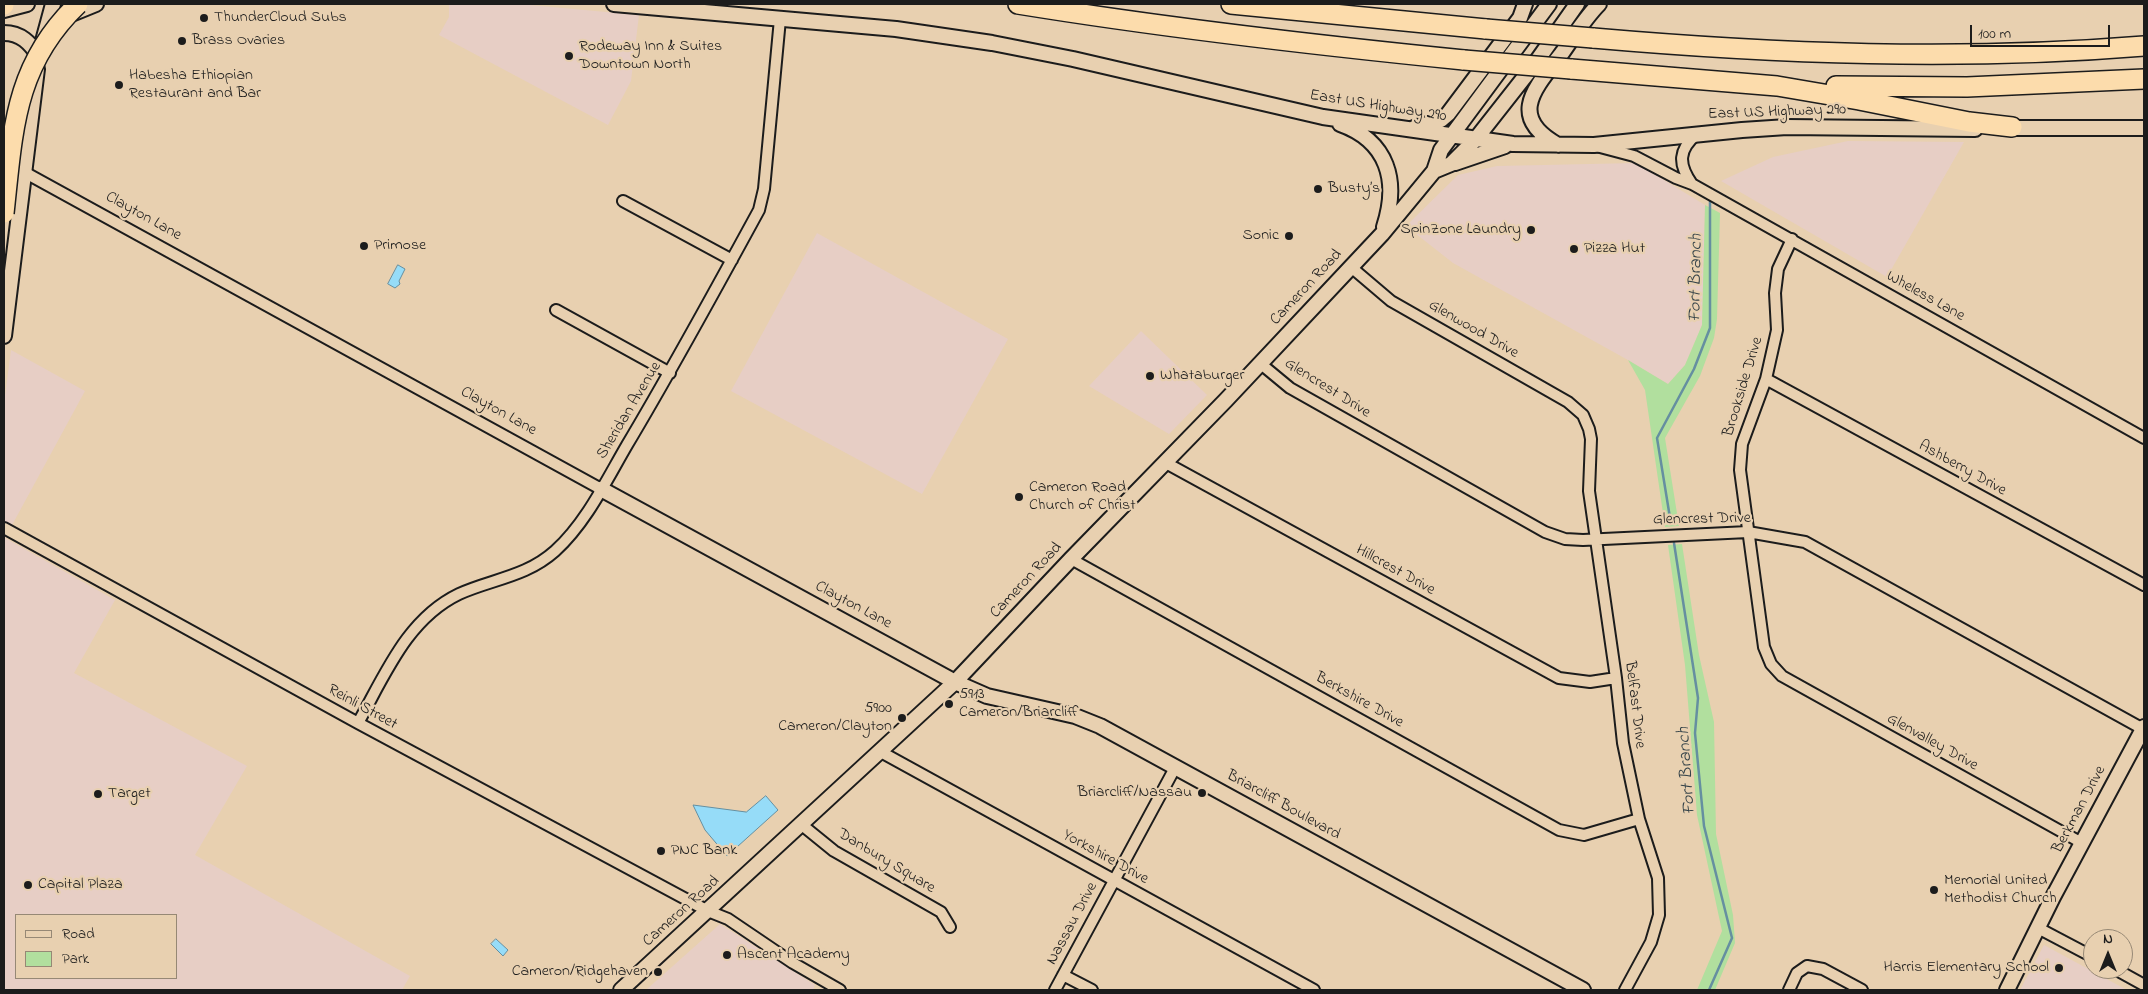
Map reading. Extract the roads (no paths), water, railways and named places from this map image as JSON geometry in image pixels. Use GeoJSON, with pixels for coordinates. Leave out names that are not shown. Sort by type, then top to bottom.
{"type":"FeatureCollection","features":[{"type":"Feature","properties":{"kind":"highway"},"geometry":{"type":"LineString","coordinates":[[4,214],[16,118],[28,74],[38,52],[58,25],[78,4]]}},
{"type":"Feature","properties":{"kind":"highway"},"geometry":{"type":"LineString","coordinates":[[1018,4],[1199,31],[1325,46],[1677,80],[1777,86],[1967,87],[2144,79]]}},
{"type":"Feature","properties":{"kind":"highway"},"geometry":{"type":"LineString","coordinates":[[1231,4],[1690,47],[1817,53],[1963,54],[2144,46]]}},
{"type":"Feature","properties":{"kind":"highway"},"geometry":{"type":"LineString","coordinates":[[1360,4],[1438,23]]}},
{"type":"Feature","properties":{"kind":"highway"},"geometry":{"type":"LineString","coordinates":[[1777,86],[1969,122],[2012,127]]}},
{"type":"Feature","properties":{"kind":"main road"},"geometry":{"type":"LineString","coordinates":[[4,10],[27,4]]}},
{"type":"Feature","properties":{"kind":"main road"},"geometry":{"type":"LineString","coordinates":[[4,336],[39,56],[54,4]]}},
{"type":"Feature","properties":{"kind":"main road"},"geometry":{"type":"LineString","coordinates":[[39,56],[50,32],[64,17],[96,4]]}},
{"type":"Feature","properties":{"kind":"main road","name":"East US Highway 290"},"geometry":{"type":"LineString","coordinates":[[614,4],[896,29],[992,42],[1073,58],[1323,117],[1409,129],[1450,137],[1513,144],[1594,145],[1697,134],[1787,128],[2144,128]]}},
{"type":"Feature","properties":{"kind":"main road"},"geometry":{"type":"LineString","coordinates":[[1409,129],[1433,123],[1448,114],[1520,18],[1525,4]]}},
{"type":"Feature","properties":{"kind":"main road","name":"Cameron Road"},"geometry":{"type":"LineString","coordinates":[[621,990],[955,682],[1071,559],[1261,364],[1382,234],[1434,171],[1441,150],[1549,4]]}},
{"type":"Feature","properties":{"kind":"main road","name":"Cameron Road"},"geometry":{"type":"LineString","coordinates":[[1434,171],[1452,164],[1475,140],[1534,65],[1577,4]]}},
{"type":"Feature","properties":{"kind":"main road"},"geometry":{"type":"LineString","coordinates":[[1560,146],[1537,131],[1530,113],[1530,103],[1537,86],[1599,4]]}},
{"type":"Feature","properties":{"kind":"main road"},"geometry":{"type":"LineString","coordinates":[[4,33],[11,33],[21,37],[31,44],[39,56]]}},
{"type":"Feature","properties":{"kind":"main road"},"geometry":{"type":"LineString","coordinates":[[1323,117],[1349,127],[1366,137],[1377,147],[1384,159],[1390,174],[1392,189],[1391,203],[1382,234]]}},
{"type":"Feature","properties":{"kind":"main road"},"geometry":{"type":"LineString","coordinates":[[1452,164],[1513,144]]}},
{"type":"Feature","properties":{"kind":"main road","name":"Clayton Lane"},"geometry":{"type":"LineString","coordinates":[[602,489],[955,682]]}},
{"type":"Feature","properties":{"kind":"main road","name":"Briarcliff Boulevard"},"geometry":{"type":"LineString","coordinates":[[955,682],[987,696],[1075,716],[1100,726],[1582,990]]}},
{"type":"Feature","properties":{"kind":"main road","name":"Berkman Drive"},"geometry":{"type":"LineString","coordinates":[[2008,990],[2082,843],[2144,728]]}},
{"type":"Feature","properties":{"kind":"street","name":"Sheridan Avenue"},"geometry":{"type":"LineString","coordinates":[[358,723],[397,652],[425,617],[459,594],[510,578],[555,551],[577,526],[602,489],[670,373],[759,210],[763,198],[780,19]]}},
{"type":"Feature","properties":{"kind":"street"},"geometry":{"type":"LineString","coordinates":[[1692,184],[1683,168],[1682,153],[1689,141],[1697,134]]}},
{"type":"Feature","properties":{"kind":"street","name":"Wheless Lane"},"geometry":{"type":"LineString","coordinates":[[1594,145],[1634,156],[1676,178],[1692,184],[2144,438]]}},
{"type":"Feature","properties":{"kind":"street","name":"Clayton Lane"},"geometry":{"type":"LineString","coordinates":[[24,172],[602,489]]}},
{"type":"Feature","properties":{"kind":"street"},"geometry":{"type":"LineString","coordinates":[[623,201],[732,260]]}},
{"type":"Feature","properties":{"kind":"street","name":"Brookside Drive"},"geometry":{"type":"LineString","coordinates":[[1771,664],[1764,647],[1740,470],[1742,444],[1766,379],[1777,330],[1775,293],[1778,269],[1792,240]]}},
{"type":"Feature","properties":{"kind":"street","name":"Glenwood Drive"},"geometry":{"type":"LineString","coordinates":[[1351,267],[1391,300],[1568,402],[1583,415]]}},
{"type":"Feature","properties":{"kind":"street"},"geometry":{"type":"LineString","coordinates":[[556,310],[670,373]]}},
{"type":"Feature","properties":{"kind":"street","name":"Glencrest Drive"},"geometry":{"type":"LineString","coordinates":[[1261,364],[1290,388],[1545,532],[1565,540],[1748,532],[1805,542],[2144,728]]}},
{"type":"Feature","properties":{"kind":"street","name":"Ashberry Drive"},"geometry":{"type":"LineString","coordinates":[[1766,379],[2144,585]]}},
{"type":"Feature","properties":{"kind":"street","name":"Belfast Drive"},"geometry":{"type":"LineString","coordinates":[[1583,415],[1591,439],[1589,491],[1616,678],[1623,743],[1639,819],[1658,878],[1659,915],[1651,942],[1625,990]]}},
{"type":"Feature","properties":{"kind":"street","name":"Hillcrest Drive"},"geometry":{"type":"LineString","coordinates":[[1166,463],[1559,678],[1590,682],[1616,678]]}},
{"type":"Feature","properties":{"kind":"street","name":"Reinli Street"},"geometry":{"type":"LineString","coordinates":[[4,528],[358,723],[708,911],[728,919],[793,963],[840,990]]}},
{"type":"Feature","properties":{"kind":"street","name":"Berkshire Drive"},"geometry":{"type":"LineString","coordinates":[[1071,559],[1559,830],[1584,835],[1639,819]]}},
{"type":"Feature","properties":{"kind":"street","name":"Glenvalley Drive"},"geometry":{"type":"LineString","coordinates":[[1771,664],[1782,676],[2082,843]]}},
{"type":"Feature","properties":{"kind":"street","name":"Yorkshire Drive"},"geometry":{"type":"LineString","coordinates":[[881,752],[1314,990]]}},
{"type":"Feature","properties":{"kind":"street","name":"Nassau Drive"},"geometry":{"type":"LineString","coordinates":[[1055,990],[1176,766]]}},
{"type":"Feature","properties":{"kind":"street","name":"Danbury Square"},"geometry":{"type":"LineString","coordinates":[[802,825],[834,851],[941,912],[950,926]]}},
{"type":"Feature","properties":{"kind":"street"},"geometry":{"type":"LineString","coordinates":[[2038,928],[2083,952]]}},
{"type":"Feature","properties":{"kind":"street"},"geometry":{"type":"LineString","coordinates":[[1789,990],[1798,974],[1807,966],[1823,969],[1862,990]]}},
{"type":"Feature","properties":{"kind":"street"},"geometry":{"type":"LineString","coordinates":[[1063,975],[1092,990]]}},
{"type":"Feature","properties":{"kind":"street"},"geometry":{"type":"LineString","coordinates":[[2133,979],[2144,985]]}},
{"type":"Feature","properties":{"kind":"water"},"geometry":{"type":"Polygon","coordinates":[[[398,265],[405,269],[399,281],[400,284],[395,288],[388,284],[398,265]]]}},
{"type":"Feature","properties":{"kind":"water"},"geometry":{"type":"Polygon","coordinates":[[[766,796],[778,810],[727,856],[705,830],[693,805],[746,812],[766,796]]]}},
{"type":"Feature","properties":{"kind":"water"},"geometry":{"type":"Polygon","coordinates":[[[496,939],[508,950],[503,956],[491,944],[496,939]]]}},
{"type":"Feature","properties":{"kind":"waterway","name":"Fort Branch"},"geometry":{"type":"LineString","coordinates":[[1671,524],[1657,438],[1694,369],[1710,328],[1710,200]]}},
{"type":"Feature","properties":{"kind":"waterway","name":"Fort Branch"},"geometry":{"type":"LineString","coordinates":[[1674,543],[1698,698],[1695,733],[1704,826],[1732,938],[1709,990]]}},
{"type":"Feature","properties":{"kind":"place","name":"ThunderCloud Subs"},"geometry":{"type":"Point","coordinates":[204,18]}},
{"type":"Feature","properties":{"kind":"place","name":"Brass Ovaries"},"geometry":{"type":"Point","coordinates":[182,41]}},
{"type":"Feature","properties":{"kind":"place","name":"Rodeway Inn & Suites Downtown North"},"geometry":{"type":"Point","coordinates":[569,56]}},
{"type":"Feature","properties":{"kind":"place","name":"Habesha Ethiopian Restaurant and Bar"},"geometry":{"type":"Point","coordinates":[119,85]}},
{"type":"Feature","properties":{"kind":"place","name":"Busty’s"},"geometry":{"type":"Point","coordinates":[1318,189]}},
{"type":"Feature","properties":{"kind":"place","name":"SpinZone Laundry"},"geometry":{"type":"Point","coordinates":[1531,230]}},
{"type":"Feature","properties":{"kind":"place","name":"Sonic"},"geometry":{"type":"Point","coordinates":[1289,236]}},
{"type":"Feature","properties":{"kind":"place","name":"Primose"},"geometry":{"type":"Point","coordinates":[364,246]}},
{"type":"Feature","properties":{"kind":"place","name":"Pizza Hut"},"geometry":{"type":"Point","coordinates":[1574,249]}},
{"type":"Feature","properties":{"kind":"place","name":"Whataburger"},"geometry":{"type":"Point","coordinates":[1150,376]}},
{"type":"Feature","properties":{"kind":"place","name":"Cameron Road Church of Christ"},"geometry":{"type":"Point","coordinates":[1019,497]}},
{"type":"Feature","properties":{"kind":"place","name":"5913 Cameron/Briarcliff"},"geometry":{"type":"Point","coordinates":[949,704]}},
{"type":"Feature","properties":{"kind":"place","name":"5900 Cameron/Clayton"},"geometry":{"type":"Point","coordinates":[902,718]}},
{"type":"Feature","properties":{"kind":"place","name":"Briarcliff/Nassau"},"geometry":{"type":"Point","coordinates":[1202,793]}},
{"type":"Feature","properties":{"kind":"place","name":"Target"},"geometry":{"type":"Point","coordinates":[98,794]}},
{"type":"Feature","properties":{"kind":"place","name":"PNC Bank"},"geometry":{"type":"Point","coordinates":[661,851]}},
{"type":"Feature","properties":{"kind":"place","name":"Capital Plaza"},"geometry":{"type":"Point","coordinates":[28,885]}},
{"type":"Feature","properties":{"kind":"place","name":"Memorial United Methodist Church"},"geometry":{"type":"Point","coordinates":[1934,890]}},
{"type":"Feature","properties":{"kind":"place","name":"Ascent Academy"},"geometry":{"type":"Point","coordinates":[727,955]}},
{"type":"Feature","properties":{"kind":"place","name":"Harris Elementary School"},"geometry":{"type":"Point","coordinates":[2059,968]}},
{"type":"Feature","properties":{"kind":"place","name":"Cameron/Ridgehaven"},"geometry":{"type":"Point","coordinates":[658,972]}}]}
